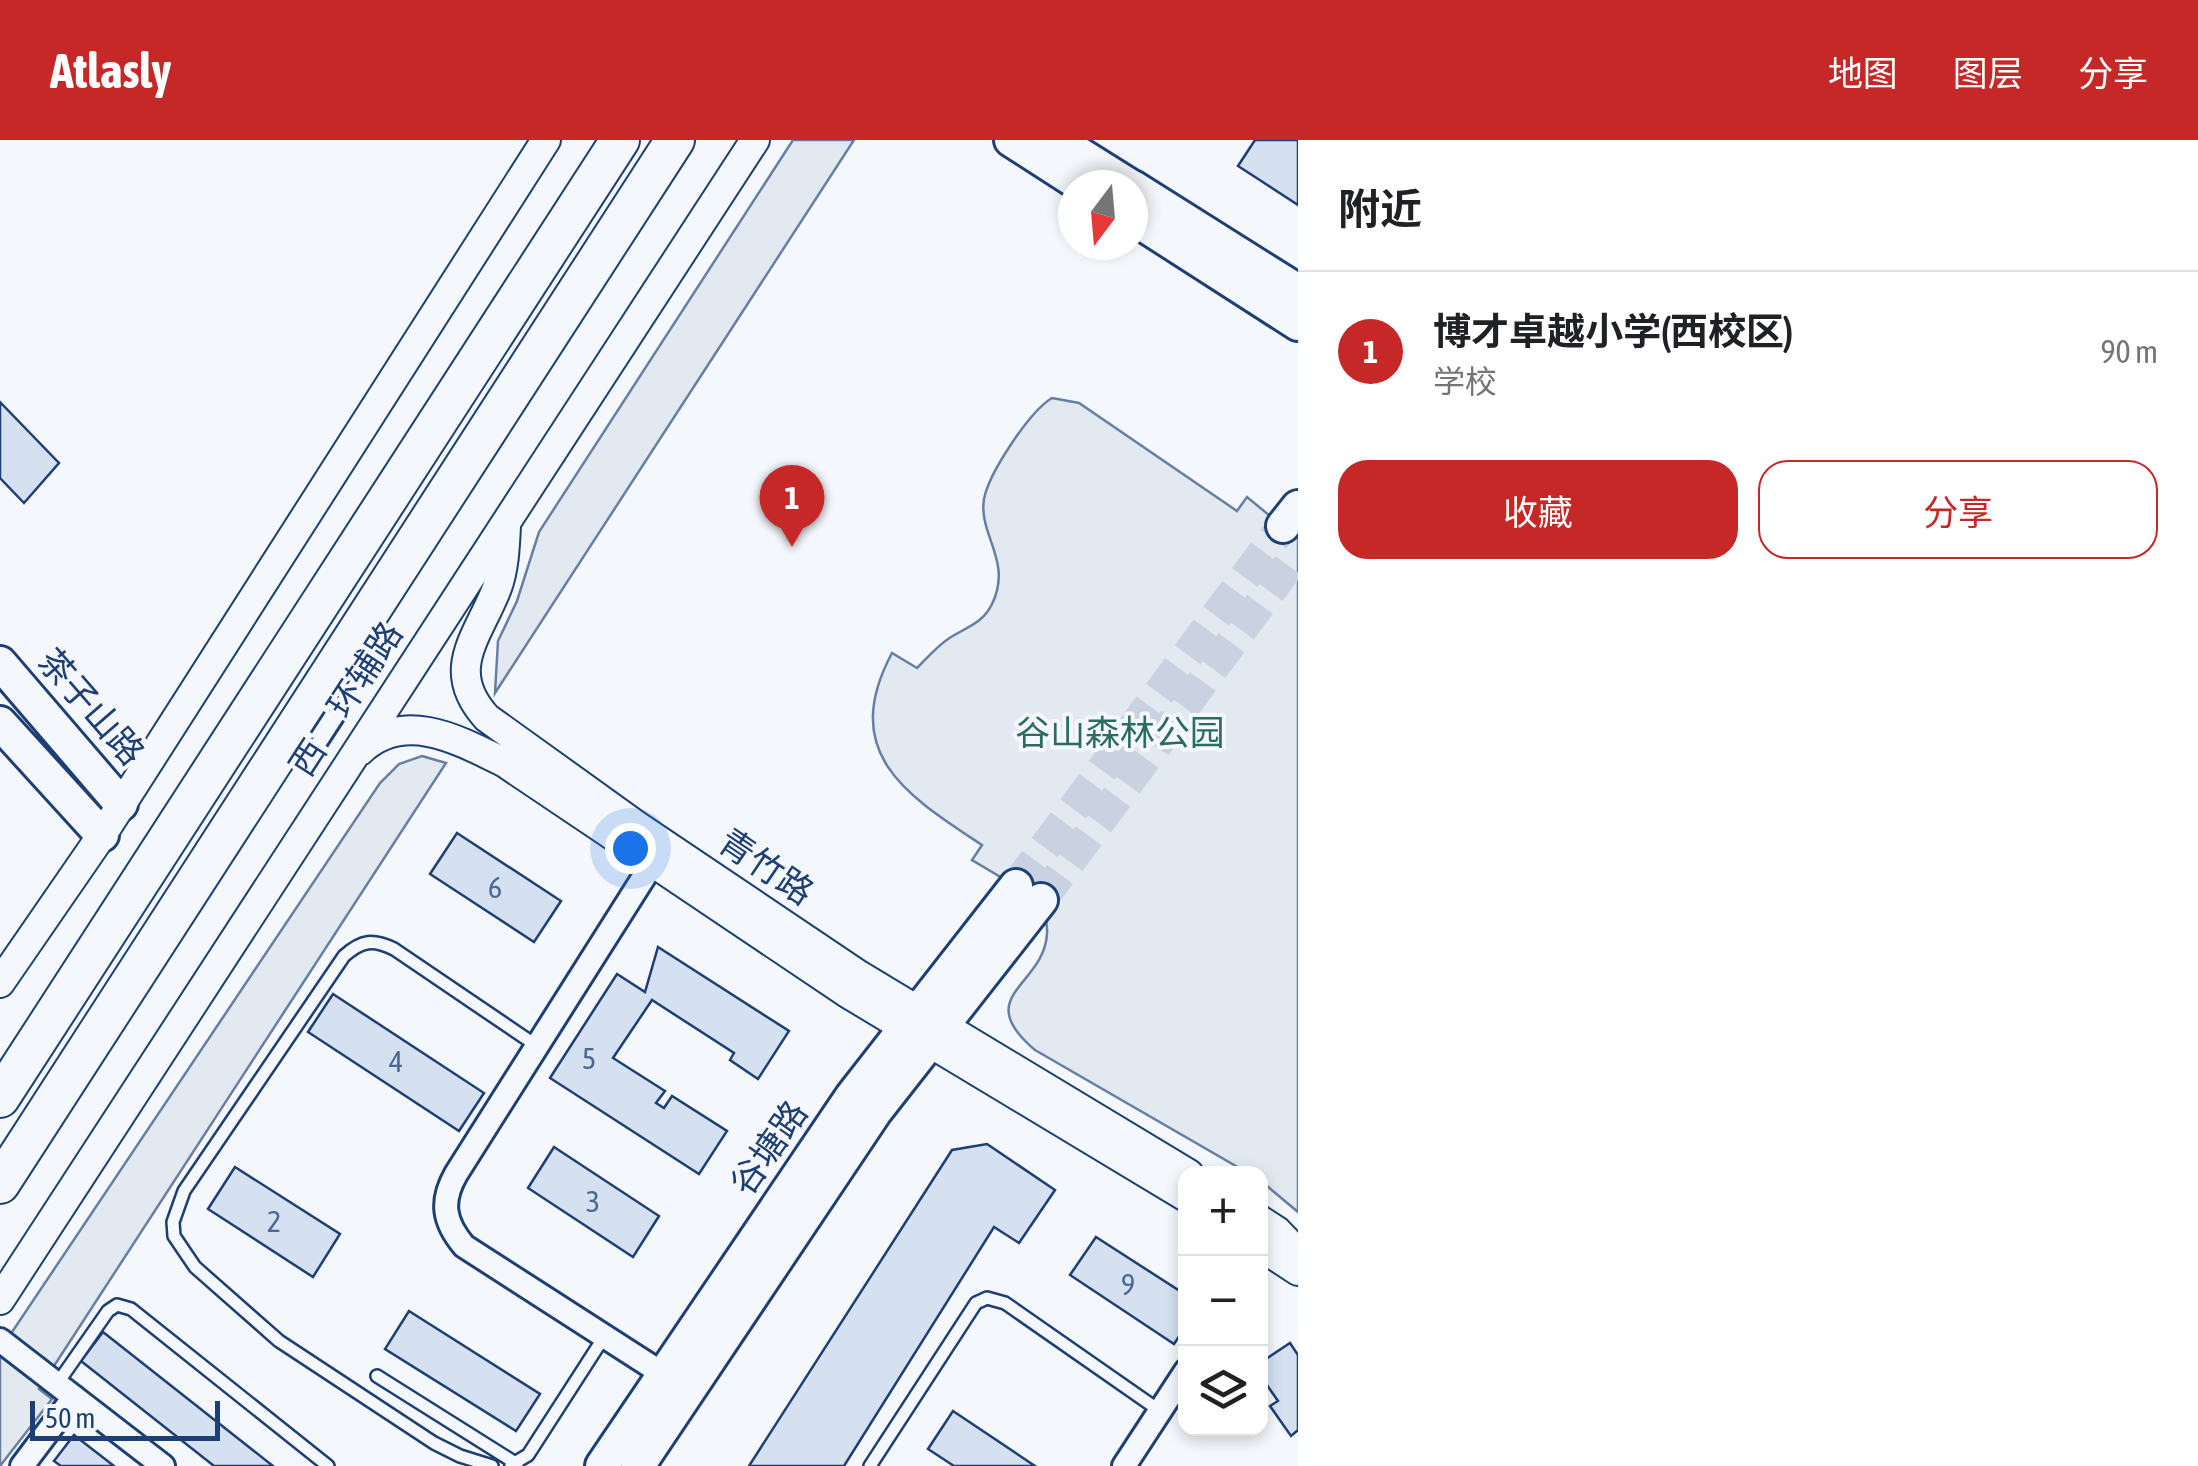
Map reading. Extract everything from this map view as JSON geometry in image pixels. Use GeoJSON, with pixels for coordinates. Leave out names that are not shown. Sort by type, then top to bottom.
{"type":"FeatureCollection","features":[{"type":"Feature","properties":{"kind":"highway"},"geometry":{"type":"LineString","coordinates":[[0,1098],[620,140]]}},
{"type":"Feature","properties":{"kind":"highway"},"geometry":{"type":"LineString","coordinates":[[0,1184],[675,140]]}},
{"type":"Feature","properties":{"kind":"main road"},"geometry":{"type":"LineString","coordinates":[[1011,140],[1058,170]]}},
{"type":"Feature","properties":{"kind":"main road"},"geometry":{"type":"LineString","coordinates":[[1057,140],[1105,170]]}},
{"type":"Feature","properties":{"kind":"main road"},"geometry":{"type":"LineString","coordinates":[[1148,197],[1298,291]]}},
{"type":"Feature","properties":{"kind":"main road"},"geometry":{"type":"LineString","coordinates":[[1148,228],[1298,324]]}},
{"type":"Feature","properties":{"kind":"main road","name":"茶子山路"},"geometry":{"type":"LineString","coordinates":[[0,662],[122,804]]}},
{"type":"Feature","properties":{"kind":"main road"},"geometry":{"type":"LineString","coordinates":[[0,722],[102,835]]}},
{"type":"Feature","properties":{"kind":"main road","name":"谷塘路"},"geometry":{"type":"LineString","coordinates":[[602,1466],[841,1113],[924,1027],[1029,893]]}},
{"type":"Feature","properties":{"kind":"main road","name":"谷塘路"},"geometry":{"type":"LineString","coordinates":[[638,1466],[875,1112],[924,1027]]}},
{"type":"Feature","properties":{"kind":"street"},"geometry":{"type":"LineString","coordinates":[[0,983],[102,835],[546,140]]}},
{"type":"Feature","properties":{"kind":"street","name":"西二环辅路"},"geometry":{"type":"LineString","coordinates":[[0,1300],[755,140]]}},
{"type":"Feature","properties":{"kind":"street","name":"青竹路"},"geometry":{"type":"LineString","coordinates":[[506,523],[502,574],[466,656],[464,669],[475,705],[486,718],[659,853]]}},
{"type":"Feature","properties":{"kind":"street","name":"青竹路"},"geometry":{"type":"LineString","coordinates":[[352,759],[370,742],[388,733],[435,732],[504,763],[859,976],[924,1027],[1178,1192]]}},
{"type":"Feature","properties":{"kind":"street"},"geometry":{"type":"LineString","coordinates":[[659,853],[456,1174],[446,1195],[445,1213],[448,1226],[464,1246],[663,1374]]}},
{"type":"Feature","properties":{"kind":"street","name":"青竹路"},"geometry":{"type":"LineString","coordinates":[[924,1027],[1178,1168]]}},
{"type":"Feature","properties":{"kind":"street"},"geometry":{"type":"LineString","coordinates":[[1268,1241],[1298,1253]]}},
{"type":"Feature","properties":{"kind":"street"},"geometry":{"type":"LineString","coordinates":[[1268,1243],[1298,1271]]}},
{"type":"Feature","properties":{"kind":"street"},"geometry":{"type":"LineString","coordinates":[[0,1340],[163,1466]]}},
{"type":"Feature","properties":{"kind":"street"},"geometry":{"type":"LineString","coordinates":[[1124,1466],[1178,1383]]}},
{"type":"Feature","properties":{"kind":"street"},"geometry":{"type":"LineString","coordinates":[[32,1462],[65,1390]]}},
{"type":"Feature","properties":{"kind":"lane"},"geometry":{"type":"LineString","coordinates":[[492,1466],[434,1443],[279,1342],[195,1268],[174,1236],[173,1222],[184,1191],[356,944],[367,941],[394,949],[537,1046]]}},
{"type":"Feature","properties":{"kind":"lane"},"geometry":{"type":"LineString","coordinates":[[870,1466],[976,1303],[986,1298],[1004,1303],[1160,1410]]}},
{"type":"Feature","properties":{"kind":"lane"},"geometry":{"type":"LineString","coordinates":[[65,1390],[108,1312],[117,1305],[131,1309],[325,1465]]}},
{"type":"Feature","properties":{"kind":"lane"},"geometry":{"type":"LineString","coordinates":[[377,1376],[512,1465],[528,1455],[604,1337]]}},
{"type":"Feature","properties":{"kind":"green space"},"geometry":{"type":"Polygon","coordinates":[[[793,140],[854,140],[495,693],[498,641],[517,601],[539,532],[793,140]]]}},
{"type":"Feature","properties":{"kind":"green space","name":"谷山森林公园"},"geometry":{"type":"Polygon","coordinates":[[[1052,398],[1079,403],[1237,511],[1247,497],[1298,539],[1298,1212],[1268,1187],[1268,1166],[1236,1166],[1035,1050],[1017,1031],[1009,1016],[1010,1003],[1043,951],[1047,929],[1041,901],[972,860],[982,845],[907,789],[889,768],[877,745],[873,719],[877,688],[892,653],[917,668],[946,640],[979,620],[992,604],[999,575],[983,512],[984,499],[1011,444],[1052,398]]]}},
{"type":"Feature","properties":{"kind":"green space"},"geometry":{"type":"Polygon","coordinates":[[[422,756],[446,763],[39,1389],[52,1399],[0,1466],[0,1350],[380,783],[399,764],[422,756]]]}},
{"type":"Feature","properties":{"kind":"building"},"geometry":{"type":"Polygon","coordinates":[[[1255,140],[1298,140],[1298,205],[1238,166],[1255,140]]]}},
{"type":"Feature","properties":{"kind":"building"},"geometry":{"type":"Polygon","coordinates":[[[0,402],[59,463],[24,503],[0,478],[0,402]]]}},
{"type":"Feature","properties":{"kind":"building"},"geometry":{"type":"Polygon","coordinates":[[[457,833],[561,901],[534,942],[430,874],[457,833]]]}},
{"type":"Feature","properties":{"kind":"building"},"geometry":{"type":"Polygon","coordinates":[[[658,947],[789,1031],[758,1079],[730,1060],[734,1053],[652,1000],[613,1058],[665,1091],[656,1103],[664,1108],[672,1096],[727,1131],[699,1174],[550,1078],[617,974],[645,992],[658,947]]]}},
{"type":"Feature","properties":{"kind":"building"},"geometry":{"type":"Polygon","coordinates":[[[333,994],[484,1093],[459,1131],[308,1032],[333,994]]]}},
{"type":"Feature","properties":{"kind":"building"},"geometry":{"type":"Polygon","coordinates":[[[987,1144],[1055,1190],[1019,1243],[994,1227],[844,1466],[749,1466],[952,1150],[987,1144]]]}},
{"type":"Feature","properties":{"kind":"building"},"geometry":{"type":"Polygon","coordinates":[[[554,1147],[659,1216],[633,1257],[528,1188],[554,1147]]]}},
{"type":"Feature","properties":{"kind":"building"},"geometry":{"type":"Polygon","coordinates":[[[235,1167],[340,1234],[313,1277],[208,1209],[235,1167]]]}},
{"type":"Feature","properties":{"kind":"building"},"geometry":{"type":"Polygon","coordinates":[[[1096,1237],[1178,1290],[1178,1338],[1174,1344],[1070,1275],[1096,1237]]]}},
{"type":"Feature","properties":{"kind":"building"},"geometry":{"type":"Polygon","coordinates":[[[409,1311],[540,1394],[516,1431],[385,1349],[409,1311]]]}},
{"type":"Feature","properties":{"kind":"building"},"geometry":{"type":"Polygon","coordinates":[[[103,1332],[273,1466],[214,1466],[81,1361],[103,1332]]]}},
{"type":"Feature","properties":{"kind":"building"},"geometry":{"type":"Polygon","coordinates":[[[1290,1343],[1298,1355],[1298,1430],[1291,1436],[1270,1406],[1278,1401],[1268,1387],[1268,1358],[1290,1343]]]}},
{"type":"Feature","properties":{"kind":"building"},"geometry":{"type":"Polygon","coordinates":[[[953,1411],[1035,1466],[954,1466],[928,1449],[953,1411]]]}},
{"type":"Feature","properties":{"kind":"building"},"geometry":{"type":"Polygon","coordinates":[[[74,1435],[114,1466],[61,1466],[54,1461],[74,1435]]]}},
{"type":"Feature","properties":{"kind":"tunnel"},"geometry":{"type":"LineString","coordinates":[[1016,886],[1283,526]]}},
{"type":"Feature","properties":{"kind":"tunnel"},"geometry":{"type":"LineString","coordinates":[[1041,900],[1298,553]]}},
{"type":"Feature","properties":{"kind":"place","name":"博才卓越小学(西校区)"},"geometry":{"type":"Point","coordinates":[792,547]}}]}
